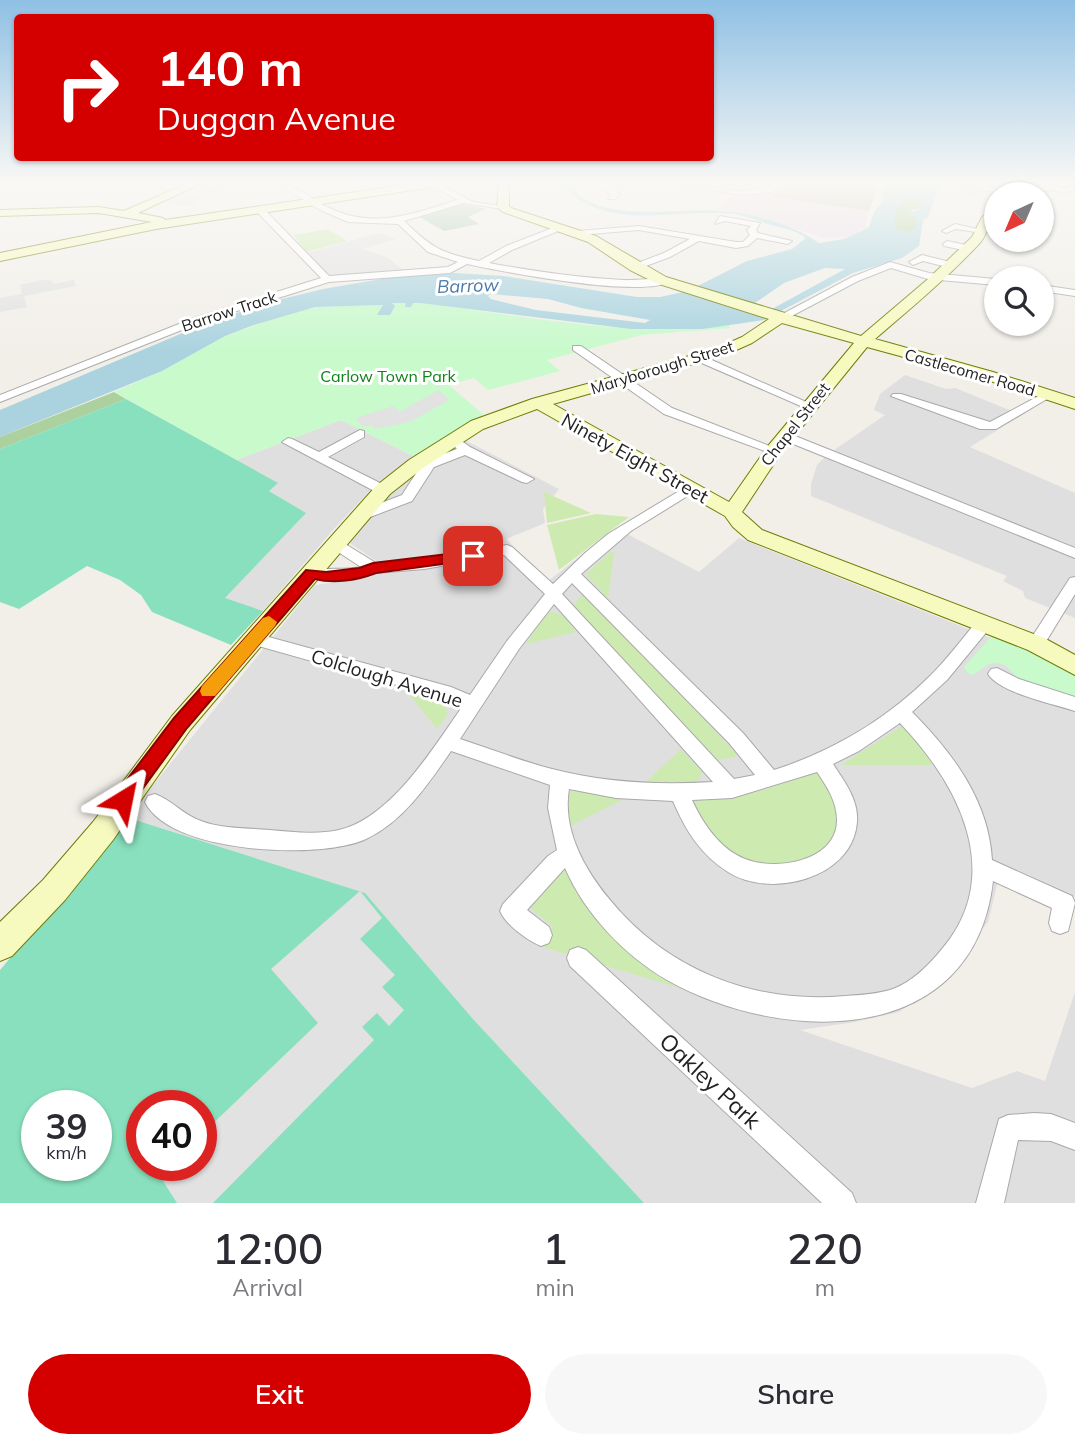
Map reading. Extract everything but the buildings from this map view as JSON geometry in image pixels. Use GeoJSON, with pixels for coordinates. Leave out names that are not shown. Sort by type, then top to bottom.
{"type":"FeatureCollection","features":[{"type":"Feature","properties":{"kind":"main road"},"geometry":{"type":"LineString","coordinates":[[0,257],[73,240]]}},
{"type":"Feature","properties":{"kind":"main road","name":"Castlecomer Road"},"geometry":{"type":"LineString","coordinates":[[594,240],[635,267],[690,289],[776,317],[1075,404]]}},
{"type":"Feature","properties":{"kind":"main road","name":"Chapel Street"},"geometry":{"type":"LineString","coordinates":[[732,512],[807,405],[864,341],[940,276],[951,260],[974,240]]}},
{"type":"Feature","properties":{"kind":"main road","name":"Maryborough Street"},"geometry":{"type":"LineString","coordinates":[[0,945],[54,890],[103,831],[181,723],[383,490],[459,444],[477,425],[538,403],[701,359],[747,340],[776,317]]}},
{"type":"Feature","properties":{"kind":"main road","name":"Ninety Eight Street"},"geometry":{"type":"LineString","coordinates":[[538,403],[732,512],[740,523],[755,535],[1036,644],[1075,666]]}},
{"type":"Feature","properties":{"kind":"street"},"geometry":{"type":"LineString","coordinates":[[290,240],[301,257],[327,279]]}},
{"type":"Feature","properties":{"kind":"street"},"geometry":{"type":"LineString","coordinates":[[416,240],[420,245],[481,264],[615,283],[652,285],[661,279]]}},
{"type":"Feature","properties":{"kind":"street"},"geometry":{"type":"LineString","coordinates":[[481,264],[528,240]]}},
{"type":"Feature","properties":{"kind":"street"},"geometry":{"type":"LineString","coordinates":[[635,267],[696,240]]}},
{"type":"Feature","properties":{"kind":"street"},"geometry":{"type":"LineString","coordinates":[[710,240],[736,246],[750,240]]}},
{"type":"Feature","properties":{"kind":"street"},"geometry":{"type":"LineString","coordinates":[[783,240],[788,241]]}},
{"type":"Feature","properties":{"kind":"street"},"geometry":{"type":"LineString","coordinates":[[947,244],[968,248]]}},
{"type":"Feature","properties":{"kind":"street"},"geometry":{"type":"LineString","coordinates":[[913,262],[922,258],[951,260]]}},
{"type":"Feature","properties":{"kind":"street","name":"Barrow Track"},"geometry":{"type":"LineString","coordinates":[[5,397],[198,320],[312,286],[327,279],[450,270],[466,261]]}},
{"type":"Feature","properties":{"kind":"street"},"geometry":{"type":"LineString","coordinates":[[776,317],[855,279],[892,265],[928,276],[984,281]]}},
{"type":"Feature","properties":{"kind":"street"},"geometry":{"type":"LineString","coordinates":[[1054,290],[1075,293]]}},
{"type":"Feature","properties":{"kind":"street"},"geometry":{"type":"LineString","coordinates":[[577,348],[668,411],[779,443],[1075,553]]}},
{"type":"Feature","properties":{"kind":"street"},"geometry":{"type":"LineString","coordinates":[[701,359],[807,405]]}},
{"type":"Feature","properties":{"kind":"street"},"geometry":{"type":"LineString","coordinates":[[0,386],[5,397]]}},
{"type":"Feature","properties":{"kind":"street"},"geometry":{"type":"LineString","coordinates":[[897,396],[984,426],[992,426],[1048,394]]}},
{"type":"Feature","properties":{"kind":"street"},"geometry":{"type":"LineString","coordinates":[[318,458],[360,434]]}},
{"type":"Feature","properties":{"kind":"street"},"geometry":{"type":"LineString","coordinates":[[288,442],[383,490]]}},
{"type":"Feature","properties":{"kind":"street"},"geometry":{"type":"LineString","coordinates":[[360,516],[407,498],[429,464],[459,444],[527,479]]}},
{"type":"Feature","properties":{"kind":"street"},"geometry":{"type":"LineString","coordinates":[[473,704],[519,633],[572,574],[612,538],[689,489]]}},
{"type":"Feature","properties":{"kind":"street"},"geometry":{"type":"LineString","coordinates":[[337,545],[373,568]]}},
{"type":"Feature","properties":{"kind":"street"},"geometry":{"type":"LineString","coordinates":[[312,573],[326,577],[362,573],[373,568],[507,550],[553,593],[732,790]]}},
{"type":"Feature","properties":{"kind":"street"},"geometry":{"type":"LineString","coordinates":[[572,574],[736,738],[769,780]]}},
{"type":"Feature","properties":{"kind":"street"},"geometry":{"type":"LineString","coordinates":[[1036,644],[1075,582]]}},
{"type":"Feature","properties":{"kind":"street"},"geometry":{"type":"LineString","coordinates":[[447,742],[561,779],[611,789],[679,793],[732,790],[822,763],[869,736],[936,681],[983,625]]}},
{"type":"Feature","properties":{"kind":"street","name":"Colclough Avenue"},"geometry":{"type":"LineString","coordinates":[[156,802],[186,824],[224,835],[317,842],[343,839],[375,824],[402,799],[473,704],[451,694],[254,639]]}},
{"type":"Feature","properties":{"kind":"street"},"geometry":{"type":"LineString","coordinates":[[997,674],[1013,684],[1075,704]]}},
{"type":"Feature","properties":{"kind":"street"},"geometry":{"type":"LineString","coordinates":[[561,779],[556,795],[559,823],[569,854],[583,882],[620,930],[648,955],[682,976],[752,1004],[826,1012],[895,1000],[931,979],[970,931],[980,906],[983,866],[976,825],[968,800],[940,755],[901,712]]}},
{"type":"Feature","properties":{"kind":"street"},"geometry":{"type":"LineString","coordinates":[[679,793],[700,832],[713,849],[729,860],[761,874],[800,873],[819,865],[837,850],[845,832],[848,814],[846,800],[837,779],[822,763]]}},
{"type":"Feature","properties":{"kind":"street"},"geometry":{"type":"LineString","coordinates":[[541,934],[511,911],[512,908],[555,863],[569,854]]}},
{"type":"Feature","properties":{"kind":"street"},"geometry":{"type":"LineString","coordinates":[[983,866],[1064,903],[1060,923]]}},
{"type":"Feature","properties":{"kind":"street","name":"Oakley Park"},"geometry":{"type":"LineString","coordinates":[[578,958],[842,1203]]}},
{"type":"Feature","properties":{"kind":"street"},"geometry":{"type":"LineString","coordinates":[[990,1203],[1007,1128],[1029,1125],[1062,1129],[1075,1137]]}},
{"type":"Feature","properties":{"kind":"shaded area"},"geometry":{"type":"Polygon","coordinates":[[[353,240],[392,240],[362,249],[387,257],[403,270],[333,275],[327,274],[303,254],[353,240]]]}},
{"type":"Feature","properties":{"kind":"shaded area"},"geometry":{"type":"Polygon","coordinates":[[[51,280],[54,284],[74,280],[76,286],[24,296],[27,307],[0,312],[0,298],[22,294],[20,285],[51,280]]]}},
{"type":"Feature","properties":{"kind":"shaded area"},"geometry":{"type":"Polygon","coordinates":[[[905,375],[946,389],[955,388],[1022,415],[970,447],[1075,493],[1075,618],[1025,598],[1023,591],[1003,581],[1007,576],[811,496],[811,484],[817,465],[827,455],[885,415],[874,410],[880,394],[905,375]]]}},
{"type":"Feature","properties":{"kind":"shaded area"},"geometry":{"type":"Polygon","coordinates":[[[439,390],[449,400],[410,422],[375,429],[371,425],[363,427],[355,418],[394,406],[399,412],[439,390]]]}},
{"type":"Feature","properties":{"kind":"shaded area"},"geometry":{"type":"Polygon","coordinates":[[[341,420],[417,458],[377,483],[263,611],[224,599],[305,513],[269,491],[277,483],[236,460],[341,420]]]}},
{"type":"Feature","properties":{"kind":"shaded area"},"geometry":{"type":"Polygon","coordinates":[[[459,437],[559,489],[543,509],[545,523],[506,539],[548,581],[616,528],[699,572],[739,538],[991,638],[1075,678],[1075,897],[996,861],[998,881],[988,922],[942,981],[899,1012],[800,1030],[972,1088],[1017,1071],[1045,1081],[1075,992],[1075,1203],[644,1203],[473,1019],[365,893],[129,818],[315,585],[371,577],[376,561],[350,543],[386,495],[459,437]]]}},
{"type":"Feature","properties":{"kind":"shaded area"},"geometry":{"type":"Polygon","coordinates":[[[360,891],[382,918],[360,939],[395,975],[382,987],[404,1010],[389,1026],[377,1013],[362,1027],[374,1040],[213,1203],[177,1203],[163,1181],[217,1181],[217,1120],[318,1023],[271,969],[360,891]]]}},
{"type":"Feature","properties":{"kind":"green space"},"geometry":{"type":"Polygon","coordinates":[[[298,240],[347,241],[306,252],[298,240]]]}},
{"type":"Feature","properties":{"kind":"green space","name":"Carlow Town Park"},"geometry":{"type":"Polygon","coordinates":[[[391,302],[420,303],[613,327],[651,329],[729,325],[730,328],[641,335],[547,360],[560,371],[488,390],[474,378],[449,385],[487,418],[417,458],[341,420],[236,460],[114,392],[162,371],[225,336],[284,315],[315,307],[392,305],[391,302]]]}},
{"type":"Feature","properties":{"kind":"green space"},"geometry":{"type":"Polygon","coordinates":[[[114,392],[126,399],[0,449],[0,437],[114,392]]]}},
{"type":"Feature","properties":{"kind":"green space"},"geometry":{"type":"Polygon","coordinates":[[[126,399],[278,483],[269,491],[306,513],[225,598],[263,611],[231,645],[152,612],[141,595],[120,580],[87,566],[19,609],[0,602],[0,449],[126,399]]]}},
{"type":"Feature","properties":{"kind":"green space"},"geometry":{"type":"Polygon","coordinates":[[[544,492],[591,513],[547,523],[544,492]]]}},
{"type":"Feature","properties":{"kind":"green space"},"geometry":{"type":"Polygon","coordinates":[[[596,514],[629,517],[559,570],[547,525],[596,514]]]}},
{"type":"Feature","properties":{"kind":"green space"},"geometry":{"type":"Polygon","coordinates":[[[610,552],[614,552],[608,599],[586,574],[610,552]]]}},
{"type":"Feature","properties":{"kind":"green space"},"geometry":{"type":"Polygon","coordinates":[[[583,593],[737,754],[735,757],[715,761],[573,606],[583,593]]]}},
{"type":"Feature","properties":{"kind":"green space"},"geometry":{"type":"Polygon","coordinates":[[[550,611],[564,616],[576,632],[526,644],[545,615],[550,611]]]}},
{"type":"Feature","properties":{"kind":"green space"},"geometry":{"type":"Polygon","coordinates":[[[991,637],[1016,643],[1075,674],[1075,699],[1031,686],[1007,667],[997,663],[984,667],[973,675],[967,673],[964,667],[991,637]]]}},
{"type":"Feature","properties":{"kind":"green space"},"geometry":{"type":"Polygon","coordinates":[[[408,693],[444,705],[447,716],[437,729],[408,693]]]}},
{"type":"Feature","properties":{"kind":"green space"},"geometry":{"type":"Polygon","coordinates":[[[902,726],[910,730],[934,759],[931,765],[841,765],[902,726]]]}},
{"type":"Feature","properties":{"kind":"green space"},"geometry":{"type":"Polygon","coordinates":[[[681,749],[702,772],[699,780],[693,783],[646,782],[681,749]]]}},
{"type":"Feature","properties":{"kind":"green space"},"geometry":{"type":"Polygon","coordinates":[[[822,771],[828,776],[841,824],[828,849],[796,868],[754,865],[714,843],[691,802],[760,791],[822,771]]]}},
{"type":"Feature","properties":{"kind":"green space"},"geometry":{"type":"Polygon","coordinates":[[[580,791],[624,799],[568,827],[564,800],[568,792],[580,791]]]}},
{"type":"Feature","properties":{"kind":"green space"},"geometry":{"type":"Polygon","coordinates":[[[129,818],[365,893],[473,1019],[644,1203],[0,1203],[0,970],[129,818]]]}},
{"type":"Feature","properties":{"kind":"green space"},"geometry":{"type":"Polygon","coordinates":[[[562,871],[572,875],[671,981],[690,991],[539,946],[553,927],[528,906],[562,871]]]}},
{"type":"Feature","properties":{"kind":"water","name":"Barrow"},"geometry":{"type":"Polygon","coordinates":[[[803,240],[819,243],[837,240],[920,240],[919,246],[902,258],[853,273],[764,320],[702,329],[631,329],[420,303],[405,307],[406,303],[392,303],[395,306],[390,315],[377,315],[383,305],[315,307],[225,336],[162,371],[0,437],[0,410],[211,321],[323,289],[393,277],[455,273],[504,276],[637,297],[660,297],[688,291],[747,261],[792,249],[803,240]],[[825,268],[784,283],[752,305],[761,315],[845,269],[825,268]],[[491,294],[488,296],[491,299],[536,310],[645,323],[650,320],[581,308],[548,299],[491,294]]]}},
{"type":"Feature","properties":{"kind":"slow traffic"},"geometry":{"type":"LineString","coordinates":[[209,691],[269,622]]}},
{"type":"Feature","properties":{"kind":"route"},"geometry":{"type":"LineString","coordinates":[[123,800],[181,723],[312,573],[326,577],[362,573],[373,568],[473,556]]}}]}
